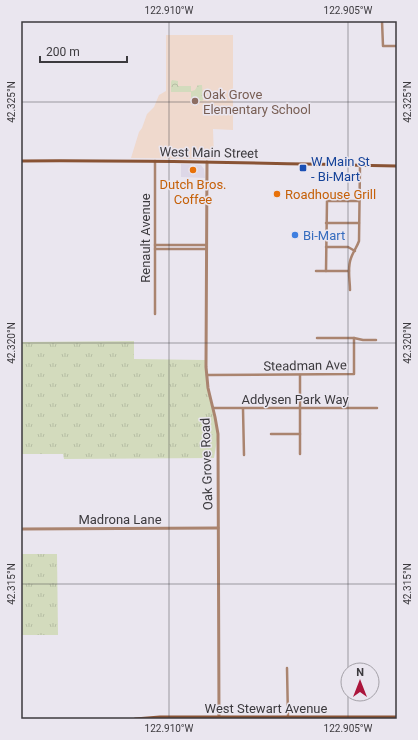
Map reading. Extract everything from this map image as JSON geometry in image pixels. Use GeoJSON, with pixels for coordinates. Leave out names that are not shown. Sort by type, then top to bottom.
{"type":"FeatureCollection","features":[{"type":"Feature","properties":{"kind":"main road","name":"West Main Street"},"geometry":{"type":"LineString","coordinates":[[21,161],[154,161],[397,166]]}},
{"type":"Feature","properties":{"kind":"main road","name":"West Stewart Avenue"},"geometry":{"type":"LineString","coordinates":[[135,719],[397,717]]}},
{"type":"Feature","properties":{"kind":"street"},"geometry":{"type":"LineString","coordinates":[[382,21],[383,46],[397,46]]}},
{"type":"Feature","properties":{"kind":"street","name":"Renault Avenue"},"geometry":{"type":"LineString","coordinates":[[154,161],[155,314]]}},
{"type":"Feature","properties":{"kind":"street","name":"Oak Grove Road"},"geometry":{"type":"LineString","coordinates":[[207,162],[207,375],[208,388],[214,408],[218,434],[219,718]]}},
{"type":"Feature","properties":{"kind":"street"},"geometry":{"type":"LineString","coordinates":[[350,290],[351,258],[359,240],[360,165]]}},
{"type":"Feature","properties":{"kind":"street"},"geometry":{"type":"LineString","coordinates":[[326,271],[326,201],[359,201]]}},
{"type":"Feature","properties":{"kind":"street"},"geometry":{"type":"LineString","coordinates":[[326,223],[359,223]]}},
{"type":"Feature","properties":{"kind":"street"},"geometry":{"type":"LineString","coordinates":[[155,245],[206,247]]}},
{"type":"Feature","properties":{"kind":"street"},"geometry":{"type":"LineString","coordinates":[[155,249],[206,247]]}},
{"type":"Feature","properties":{"kind":"street"},"geometry":{"type":"LineString","coordinates":[[326,247],[348,248],[355,251]]}},
{"type":"Feature","properties":{"kind":"street"},"geometry":{"type":"LineString","coordinates":[[316,271],[350,271]]}},
{"type":"Feature","properties":{"kind":"street","name":"Steadman Ave"},"geometry":{"type":"LineString","coordinates":[[207,375],[354,374],[354,338],[317,338]]}},
{"type":"Feature","properties":{"kind":"street"},"geometry":{"type":"LineString","coordinates":[[354,338],[376,340]]}},
{"type":"Feature","properties":{"kind":"street"},"geometry":{"type":"LineString","coordinates":[[300,375],[300,454]]}},
{"type":"Feature","properties":{"kind":"street","name":"Addysen Park Way"},"geometry":{"type":"LineString","coordinates":[[214,408],[377,408]]}},
{"type":"Feature","properties":{"kind":"street"},"geometry":{"type":"LineString","coordinates":[[243,409],[244,455]]}},
{"type":"Feature","properties":{"kind":"street"},"geometry":{"type":"LineString","coordinates":[[271,434],[300,434]]}},
{"type":"Feature","properties":{"kind":"street","name":"Madrona Lane"},"geometry":{"type":"LineString","coordinates":[[21,529],[218,528]]}},
{"type":"Feature","properties":{"kind":"street"},"geometry":{"type":"LineString","coordinates":[[287,668],[288,718]]}},
{"type":"Feature","properties":{"kind":"shaded area","name":"Oak Grove Elementary School"},"geometry":{"type":"Polygon","coordinates":[[[166,35],[233,35],[233,130],[213,129],[214,159],[131,158],[139,132],[147,114],[154,107],[159,95],[166,91],[166,35]]]}},
{"type":"Feature","properties":{"kind":"shaded area"},"geometry":{"type":"Polygon","coordinates":[[[181,164],[201,165],[204,169],[205,178],[181,177],[181,164]]]}},
{"type":"Feature","properties":{"kind":"green space"},"geometry":{"type":"Polygon","coordinates":[[[172,80],[178,81],[178,86],[191,86],[191,91],[195,90],[198,85],[202,85],[203,100],[191,99],[191,92],[171,92],[172,80]]]}},
{"type":"Feature","properties":{"kind":"green space"},"geometry":{"type":"Polygon","coordinates":[[[134,341],[134,359],[206,360],[207,381],[218,434],[214,458],[64,459],[63,454],[21,454],[21,342],[134,341]]]}},
{"type":"Feature","properties":{"kind":"green space"},"geometry":{"type":"Polygon","coordinates":[[[21,554],[57,554],[58,635],[21,635],[21,554]]]}},
{"type":"Feature","properties":{"kind":"place","name":"Oak Grove Elementary School"},"geometry":{"type":"Point","coordinates":[195,101]}},
{"type":"Feature","properties":{"kind":"place","name":"W Main St - Bi-Mart"},"geometry":{"type":"Point","coordinates":[303,168]}},
{"type":"Feature","properties":{"kind":"place","name":"Dutch Bros. Coffee"},"geometry":{"type":"Point","coordinates":[193,170]}},
{"type":"Feature","properties":{"kind":"place","name":"Roadhouse Grill"},"geometry":{"type":"Point","coordinates":[277,194]}},
{"type":"Feature","properties":{"kind":"place","name":"Bi-Mart"},"geometry":{"type":"Point","coordinates":[295,235]}}]}
